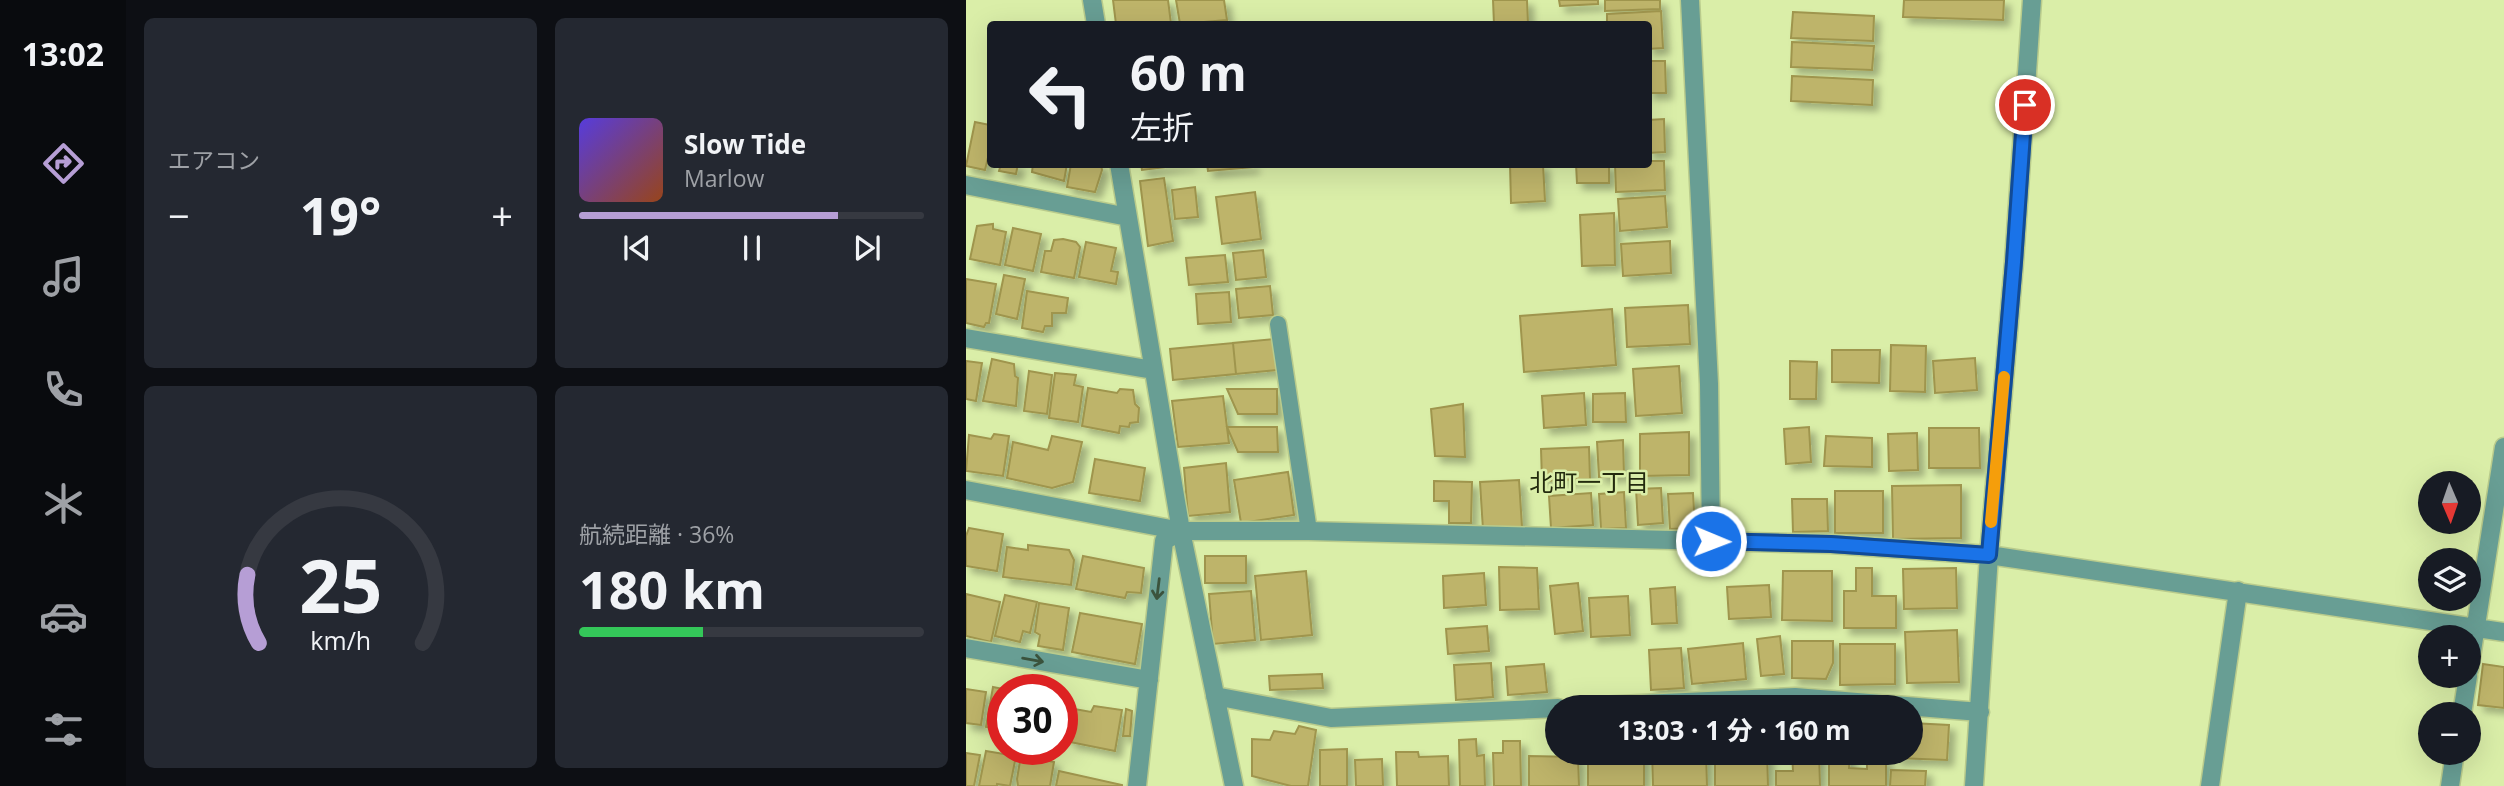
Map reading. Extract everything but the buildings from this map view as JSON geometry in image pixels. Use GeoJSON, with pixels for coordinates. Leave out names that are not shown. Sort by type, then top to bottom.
{"type":"FeatureCollection","features":[{"type":"Feature","properties":{"kind":"street"},"geometry":{"type":"LineString","coordinates":[[1093,0],[1096,21]]}},
{"type":"Feature","properties":{"kind":"street"},"geometry":{"type":"LineString","coordinates":[[1690,0],[1709,384],[1711,541]]}},
{"type":"Feature","properties":{"kind":"street"},"geometry":{"type":"LineString","coordinates":[[1974,786],[2032,0]]}},
{"type":"Feature","properties":{"kind":"street"},"geometry":{"type":"LineString","coordinates":[[1120,168],[1181,531],[1234,786]]}},
{"type":"Feature","properties":{"kind":"street"},"geometry":{"type":"LineString","coordinates":[[966,185],[1128,217]]}},
{"type":"Feature","properties":{"kind":"street"},"geometry":{"type":"LineString","coordinates":[[966,338],[1153,370]]}},
{"type":"Feature","properties":{"kind":"street"},"geometry":{"type":"LineString","coordinates":[[2476,625],[2504,447]]}},
{"type":"Feature","properties":{"kind":"street"},"geometry":{"type":"LineString","coordinates":[[966,490],[1181,531],[1309,531],[1831,544],[1989,555],[2457,625]]}},
{"type":"Feature","properties":{"kind":"street"},"geometry":{"type":"LineString","coordinates":[[1138,786],[1164,541],[1181,531]]}},
{"type":"Feature","properties":{"kind":"street"},"geometry":{"type":"LineString","coordinates":[[2210,786],[2238,591]]}},
{"type":"Feature","properties":{"kind":"street"},"geometry":{"type":"LineString","coordinates":[[2481,629],[2504,632]]}},
{"type":"Feature","properties":{"kind":"street"},"geometry":{"type":"LineString","coordinates":[[966,648],[1149,680]]}},
{"type":"Feature","properties":{"kind":"street"},"geometry":{"type":"LineString","coordinates":[[1215,696],[1331,718],[1545,709]]}},
{"type":"Feature","properties":{"kind":"street"},"geometry":{"type":"LineString","coordinates":[[1923,707],[1980,712]]}},
{"type":"Feature","properties":{"kind":"street"},"geometry":{"type":"LineString","coordinates":[[2450,786],[2453,765]]}},
{"type":"Feature","properties":{"kind":"lane"},"geometry":{"type":"LineString","coordinates":[[1278,324],[1309,531]]}},
{"type":"Feature","properties":{"kind":"slow traffic"},"geometry":{"type":"LineString","coordinates":[[1991,522],[2004,377]]}},
{"type":"Feature","properties":{"kind":"district","name":"北町一丁目"},"geometry":{"type":"Point","coordinates":[1589,483]}},
{"type":"Feature","properties":{"kind":"route"},"geometry":{"type":"LineString","coordinates":[[1711,541],[1831,544],[1989,555],[2025,105]]}}]}
